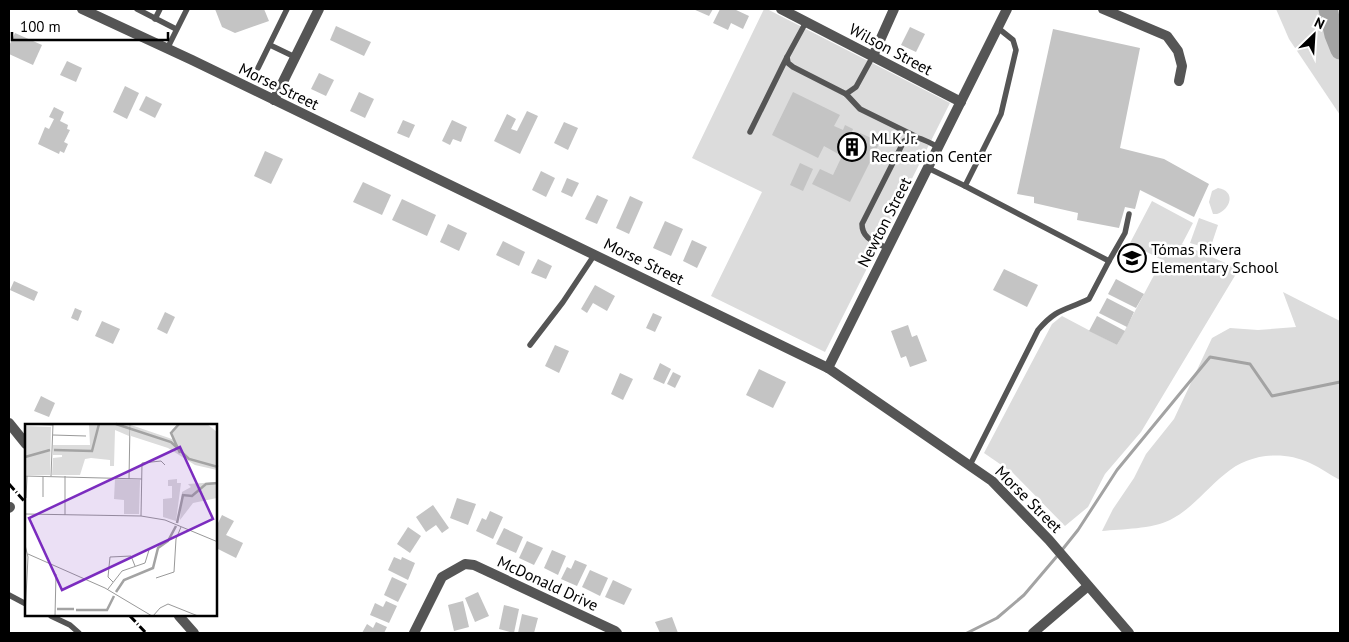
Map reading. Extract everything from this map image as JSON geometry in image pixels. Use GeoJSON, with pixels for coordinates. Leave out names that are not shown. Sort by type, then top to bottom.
{"type":"FeatureCollection","features":[{"type":"Feature","properties":{"kind":"street","name":"Morse Street"},"geometry":{"type":"LineString","coordinates":[[82,9],[595,254],[828,368],[992,481],[1049,540],[1128,633]]}},
{"type":"Feature","properties":{"kind":"street"},"geometry":{"type":"LineString","coordinates":[[274,100],[319,9]]}},
{"type":"Feature","properties":{"kind":"street","name":"Wilson Street"},"geometry":{"type":"LineString","coordinates":[[781,9],[795,12],[806,22],[961,102]]}},
{"type":"Feature","properties":{"kind":"street"},"geometry":{"type":"LineString","coordinates":[[873,56],[894,9]]}},
{"type":"Feature","properties":{"kind":"street","name":"Newton Street"},"geometry":{"type":"LineString","coordinates":[[828,368],[1007,9]]}},
{"type":"Feature","properties":{"kind":"street"},"geometry":{"type":"LineString","coordinates":[[1103,9],[1167,36],[1178,51],[1182,66],[1179,81]]}},
{"type":"Feature","properties":{"kind":"street"},"geometry":{"type":"LineString","coordinates":[[9,423],[25,443]]}},
{"type":"Feature","properties":{"kind":"street","name":"McDonald Drive"},"geometry":{"type":"LineString","coordinates":[[414,633],[442,576],[465,564],[474,565],[617,633]]}},
{"type":"Feature","properties":{"kind":"street"},"geometry":{"type":"LineString","coordinates":[[1033,633],[1088,586]]}},
{"type":"Feature","properties":{"kind":"street"},"geometry":{"type":"LineString","coordinates":[[180,617],[194,633]]}},
{"type":"Feature","properties":{"kind":"lane"},"geometry":{"type":"LineString","coordinates":[[137,9],[176,29]]}},
{"type":"Feature","properties":{"kind":"lane"},"geometry":{"type":"LineString","coordinates":[[156,19],[160,9]]}},
{"type":"Feature","properties":{"kind":"lane"},"geometry":{"type":"LineString","coordinates":[[167,49],[186,9]]}},
{"type":"Feature","properties":{"kind":"lane"},"geometry":{"type":"LineString","coordinates":[[258,68],[287,9]]}},
{"type":"Feature","properties":{"kind":"lane"},"geometry":{"type":"LineString","coordinates":[[750,132],[806,22]]}},
{"type":"Feature","properties":{"kind":"lane"},"geometry":{"type":"LineString","coordinates":[[965,186],[1001,114],[1016,50],[1013,40],[998,28]]}},
{"type":"Feature","properties":{"kind":"lane"},"geometry":{"type":"LineString","coordinates":[[270,44],[295,57]]}},
{"type":"Feature","properties":{"kind":"lane"},"geometry":{"type":"LineString","coordinates":[[846,94],[856,87],[873,56]]}},
{"type":"Feature","properties":{"kind":"lane"},"geometry":{"type":"LineString","coordinates":[[787,57],[788,63],[793,67],[846,94],[860,109],[938,147]]}},
{"type":"Feature","properties":{"kind":"lane"},"geometry":{"type":"LineString","coordinates":[[887,248],[867,238],[862,231],[862,224],[904,141],[915,136]]}},
{"type":"Feature","properties":{"kind":"lane"},"geometry":{"type":"LineString","coordinates":[[928,168],[1109,261]]}},
{"type":"Feature","properties":{"kind":"lane"},"geometry":{"type":"LineString","coordinates":[[970,465],[1038,330],[1050,316],[1061,309],[1088,299],[1125,234],[1130,214]]}},
{"type":"Feature","properties":{"kind":"lane"},"geometry":{"type":"LineString","coordinates":[[530,345],[563,302],[595,254]]}},
{"type":"Feature","properties":{"kind":"lane"},"geometry":{"type":"LineString","coordinates":[[9,595],[25,603]]}},
{"type":"Feature","properties":{"kind":"lane"},"geometry":{"type":"LineString","coordinates":[[53,617],[70,625],[79,633]]}},
{"type":"Feature","properties":{"kind":"shaded area"},"geometry":{"type":"Polygon","coordinates":[[[764,9],[950,103],[825,352],[711,296],[762,192],[692,158],[764,9]]]}},
{"type":"Feature","properties":{"kind":"shaded area"},"geometry":{"type":"Polygon","coordinates":[[[1276,9],[1340,9],[1340,115],[1289,39],[1276,9]]]}},
{"type":"Feature","properties":{"kind":"shaded area"},"geometry":{"type":"Polygon","coordinates":[[[1218,188],[1227,193],[1230,200],[1222,212],[1213,214],[1209,202],[1212,191],[1218,188]]]}},
{"type":"Feature","properties":{"kind":"shaded area"},"geometry":{"type":"Polygon","coordinates":[[[1152,201],[1193,223],[1182,244],[1239,269],[1141,432],[1105,474],[1088,507],[1065,526],[1013,473],[984,453],[1052,324],[1062,316],[1117,345],[1162,260],[1130,243],[1152,201]]]}},
{"type":"Feature","properties":{"kind":"shaded area"},"geometry":{"type":"Polygon","coordinates":[[[1199,218],[1218,225],[1210,249],[1190,243],[1199,218]]]}},
{"type":"Feature","properties":{"kind":"shaded area"},"geometry":{"type":"Polygon","coordinates":[[[1283,292],[1340,321],[1340,480],[1314,465],[1288,456],[1277,455],[1255,458],[1234,467],[1185,510],[1170,520],[1146,527],[1102,531],[1146,454],[1174,419],[1212,338],[1230,328],[1258,330],[1296,327],[1283,292]]]}},
{"type":"Feature","properties":{"kind":"building"},"geometry":{"type":"Polygon","coordinates":[[[215,9],[264,9],[269,21],[235,33],[222,27],[215,9]]]}},
{"type":"Feature","properties":{"kind":"building"},"geometry":{"type":"Polygon","coordinates":[[[693,9],[713,9],[709,16],[693,9]]]}},
{"type":"Feature","properties":{"kind":"building"},"geometry":{"type":"Polygon","coordinates":[[[720,9],[734,9],[749,16],[743,29],[731,23],[728,30],[713,23],[720,9]]]}},
{"type":"Feature","properties":{"kind":"building"},"geometry":{"type":"Polygon","coordinates":[[[336,26],[371,42],[364,56],[330,40],[336,26]]]}},
{"type":"Feature","properties":{"kind":"building"},"geometry":{"type":"Polygon","coordinates":[[[910,27],[925,34],[916,52],[901,45],[910,27]]]}},
{"type":"Feature","properties":{"kind":"building"},"geometry":{"type":"Polygon","coordinates":[[[1053,29],[1140,48],[1120,148],[1164,159],[1209,184],[1194,217],[1140,190],[1135,209],[1125,207],[1119,228],[1077,220],[1078,213],[1034,203],[1034,197],[1017,194],[1053,29]]]}},
{"type":"Feature","properties":{"kind":"building"},"geometry":{"type":"Polygon","coordinates":[[[15,33],[42,45],[33,65],[9,54],[9,46],[15,33]]]}},
{"type":"Feature","properties":{"kind":"building"},"geometry":{"type":"Polygon","coordinates":[[[67,61],[82,68],[76,82],[60,75],[67,61]]]}},
{"type":"Feature","properties":{"kind":"building"},"geometry":{"type":"Polygon","coordinates":[[[319,73],[334,80],[326,96],[311,89],[319,73]]]}},
{"type":"Feature","properties":{"kind":"building"},"geometry":{"type":"Polygon","coordinates":[[[125,86],[139,93],[127,119],[113,112],[125,86]]]}},
{"type":"Feature","properties":{"kind":"building"},"geometry":{"type":"Polygon","coordinates":[[[359,92],[374,99],[365,118],[350,111],[359,92]]]}},
{"type":"Feature","properties":{"kind":"building","name":"MLK Jr. Recreation Center"},"geometry":{"type":"Polygon","coordinates":[[[793,92],[840,115],[834,126],[843,130],[845,125],[853,129],[851,134],[858,137],[860,133],[880,142],[850,202],[812,184],[820,169],[833,175],[842,156],[824,146],[818,158],[772,135],[793,92]]]}},
{"type":"Feature","properties":{"kind":"building"},"geometry":{"type":"Polygon","coordinates":[[[146,96],[162,104],[155,118],[139,110],[146,96]]]}},
{"type":"Feature","properties":{"kind":"building"},"geometry":{"type":"Polygon","coordinates":[[[54,107],[64,112],[60,121],[68,125],[67,129],[70,130],[64,142],[68,144],[64,153],[60,151],[59,154],[38,144],[45,127],[49,129],[54,119],[49,117],[54,107]]]}},
{"type":"Feature","properties":{"kind":"building"},"geometry":{"type":"Polygon","coordinates":[[[527,111],[538,116],[520,154],[494,141],[507,114],[516,119],[511,129],[517,131],[527,111]]]}},
{"type":"Feature","properties":{"kind":"building"},"geometry":{"type":"Polygon","coordinates":[[[403,120],[415,125],[409,138],[397,133],[403,120]]]}},
{"type":"Feature","properties":{"kind":"building"},"geometry":{"type":"Polygon","coordinates":[[[452,120],[467,127],[461,142],[453,139],[450,145],[442,141],[452,120]]]}},
{"type":"Feature","properties":{"kind":"building"},"geometry":{"type":"Polygon","coordinates":[[[564,122],[578,128],[568,150],[554,143],[564,122]]]}},
{"type":"Feature","properties":{"kind":"building"},"geometry":{"type":"Polygon","coordinates":[[[265,151],[283,159],[271,184],[254,176],[265,151]]]}},
{"type":"Feature","properties":{"kind":"building"},"geometry":{"type":"Polygon","coordinates":[[[800,163],[813,169],[803,191],[790,185],[800,163]]]}},
{"type":"Feature","properties":{"kind":"building"},"geometry":{"type":"Polygon","coordinates":[[[541,171],[555,178],[546,197],[532,190],[541,171]]]}},
{"type":"Feature","properties":{"kind":"building"},"geometry":{"type":"Polygon","coordinates":[[[567,178],[579,183],[572,197],[561,192],[567,178]]]}},
{"type":"Feature","properties":{"kind":"building"},"geometry":{"type":"Polygon","coordinates":[[[363,182],[391,195],[382,215],[353,202],[363,182]]]}},
{"type":"Feature","properties":{"kind":"building"},"geometry":{"type":"Polygon","coordinates":[[[597,195],[608,200],[597,224],[585,219],[597,195]]]}},
{"type":"Feature","properties":{"kind":"building"},"geometry":{"type":"Polygon","coordinates":[[[630,196],[643,202],[629,234],[616,228],[630,196]]]}},
{"type":"Feature","properties":{"kind":"building"},"geometry":{"type":"Polygon","coordinates":[[[402,199],[436,215],[427,236],[392,220],[402,199]]]}},
{"type":"Feature","properties":{"kind":"building"},"geometry":{"type":"Polygon","coordinates":[[[665,221],[683,229],[671,256],[653,248],[665,221]]]}},
{"type":"Feature","properties":{"kind":"building"},"geometry":{"type":"Polygon","coordinates":[[[448,224],[467,233],[459,251],[440,242],[448,224]]]}},
{"type":"Feature","properties":{"kind":"building"},"geometry":{"type":"Polygon","coordinates":[[[692,240],[707,247],[697,268],[683,261],[692,240]]]}},
{"type":"Feature","properties":{"kind":"building"},"geometry":{"type":"Polygon","coordinates":[[[503,241],[525,252],[519,266],[496,255],[503,241]]]}},
{"type":"Feature","properties":{"kind":"building"},"geometry":{"type":"Polygon","coordinates":[[[538,259],[552,266],[546,279],[531,273],[538,259]]]}},
{"type":"Feature","properties":{"kind":"building"},"geometry":{"type":"Polygon","coordinates":[[[1004,269],[1038,285],[1027,307],[993,290],[1004,269]]]}},
{"type":"Feature","properties":{"kind":"building"},"geometry":{"type":"Polygon","coordinates":[[[1116,279],[1144,294],[1136,308],[1108,294],[1116,279]]]}},
{"type":"Feature","properties":{"kind":"building"},"geometry":{"type":"Polygon","coordinates":[[[14,281],[38,292],[34,301],[10,290],[14,281]]]}},
{"type":"Feature","properties":{"kind":"building"},"geometry":{"type":"Polygon","coordinates":[[[595,285],[615,296],[607,311],[593,303],[587,313],[581,309],[595,285]]]}},
{"type":"Feature","properties":{"kind":"building"},"geometry":{"type":"Polygon","coordinates":[[[1107,298],[1134,312],[1127,327],[1099,313],[1107,298]]]}},
{"type":"Feature","properties":{"kind":"building"},"geometry":{"type":"Polygon","coordinates":[[[75,308],[82,311],[78,321],[71,318],[75,308]]]}},
{"type":"Feature","properties":{"kind":"building"},"geometry":{"type":"Polygon","coordinates":[[[165,312],[175,317],[167,334],[157,329],[165,312]]]}},
{"type":"Feature","properties":{"kind":"building"},"geometry":{"type":"Polygon","coordinates":[[[653,313],[662,317],[655,332],[646,328],[653,313]]]}},
{"type":"Feature","properties":{"kind":"building"},"geometry":{"type":"Polygon","coordinates":[[[1097,316],[1125,331],[1117,345],[1089,331],[1097,316]]]}},
{"type":"Feature","properties":{"kind":"building"},"geometry":{"type":"Polygon","coordinates":[[[102,321],[120,329],[113,344],[95,336],[102,321]]]}},
{"type":"Feature","properties":{"kind":"building"},"geometry":{"type":"Polygon","coordinates":[[[908,325],[912,337],[917,335],[927,361],[910,367],[906,356],[901,358],[891,331],[908,325]]]}},
{"type":"Feature","properties":{"kind":"building"},"geometry":{"type":"Polygon","coordinates":[[[555,345],[569,351],[559,373],[545,366],[555,345]]]}},
{"type":"Feature","properties":{"kind":"building"},"geometry":{"type":"Polygon","coordinates":[[[660,363],[671,369],[664,384],[653,379],[660,363]]]}},
{"type":"Feature","properties":{"kind":"building"},"geometry":{"type":"Polygon","coordinates":[[[759,369],[786,382],[773,408],[746,395],[759,369]]]}},
{"type":"Feature","properties":{"kind":"building"},"geometry":{"type":"Polygon","coordinates":[[[673,372],[681,376],[675,388],[667,384],[673,372]]]}},
{"type":"Feature","properties":{"kind":"building"},"geometry":{"type":"Polygon","coordinates":[[[620,373],[633,379],[623,400],[611,394],[620,373]]]}},
{"type":"Feature","properties":{"kind":"building"},"geometry":{"type":"Polygon","coordinates":[[[41,396],[55,403],[49,417],[34,411],[41,396]]]}},
{"type":"Feature","properties":{"kind":"building"},"geometry":{"type":"Polygon","coordinates":[[[457,498],[476,504],[468,525],[450,518],[457,498]]]}},
{"type":"Feature","properties":{"kind":"building"},"geometry":{"type":"Polygon","coordinates":[[[433,505],[449,528],[442,533],[436,525],[426,532],[416,517],[433,505]]]}},
{"type":"Feature","properties":{"kind":"building"},"geometry":{"type":"Polygon","coordinates":[[[490,511],[503,517],[493,539],[476,531],[482,518],[486,520],[490,511]]]}},
{"type":"Feature","properties":{"kind":"building"},"geometry":{"type":"Polygon","coordinates":[[[222,515],[234,521],[226,535],[243,543],[236,558],[218,549],[218,523],[222,515]]]}},
{"type":"Feature","properties":{"kind":"building"},"geometry":{"type":"Polygon","coordinates":[[[408,527],[421,536],[410,553],[397,544],[408,527]]]}},
{"type":"Feature","properties":{"kind":"building"},"geometry":{"type":"Polygon","coordinates":[[[504,528],[523,537],[516,553],[496,544],[504,528]]]}},
{"type":"Feature","properties":{"kind":"building"},"geometry":{"type":"Polygon","coordinates":[[[527,541],[543,548],[534,565],[519,558],[527,541]]]}},
{"type":"Feature","properties":{"kind":"building"},"geometry":{"type":"Polygon","coordinates":[[[552,550],[566,556],[558,575],[544,568],[552,550]]]}},
{"type":"Feature","properties":{"kind":"building"},"geometry":{"type":"Polygon","coordinates":[[[394,557],[401,560],[402,557],[415,563],[408,580],[388,570],[394,557]]]}},
{"type":"Feature","properties":{"kind":"building"},"geometry":{"type":"Polygon","coordinates":[[[575,560],[587,565],[577,586],[561,579],[567,567],[571,569],[575,560]]]}},
{"type":"Feature","properties":{"kind":"building"},"geometry":{"type":"Polygon","coordinates":[[[590,570],[608,578],[600,596],[582,587],[590,570]]]}},
{"type":"Feature","properties":{"kind":"building"},"geometry":{"type":"Polygon","coordinates":[[[392,577],[407,584],[398,602],[384,595],[392,577]]]}},
{"type":"Feature","properties":{"kind":"building"},"geometry":{"type":"Polygon","coordinates":[[[613,580],[632,589],[624,605],[605,597],[613,580]]]}},
{"type":"Feature","properties":{"kind":"building"},"geometry":{"type":"Polygon","coordinates":[[[478,592],[489,616],[475,622],[465,598],[478,592]]]}},
{"type":"Feature","properties":{"kind":"building"},"geometry":{"type":"Polygon","coordinates":[[[386,601],[397,606],[389,623],[370,615],[375,603],[383,607],[386,601]]]}},
{"type":"Feature","properties":{"kind":"building"},"geometry":{"type":"Polygon","coordinates":[[[463,601],[469,627],[454,631],[448,605],[463,601]]]}},
{"type":"Feature","properties":{"kind":"building"},"geometry":{"type":"Polygon","coordinates":[[[504,605],[519,609],[514,633],[499,629],[504,605]]]}},
{"type":"Feature","properties":{"kind":"building"},"geometry":{"type":"Polygon","coordinates":[[[522,614],[538,618],[534,633],[518,633],[522,614]]]}},
{"type":"Feature","properties":{"kind":"building"},"geometry":{"type":"Polygon","coordinates":[[[672,617],[678,633],[660,633],[655,622],[672,617]]]}},
{"type":"Feature","properties":{"kind":"building"},"geometry":{"type":"Polygon","coordinates":[[[376,622],[387,627],[384,633],[362,633],[367,624],[373,628],[376,622]]]}},
{"type":"Feature","properties":{"kind":"waterway"},"geometry":{"type":"LineString","coordinates":[[1328,9],[1334,35],[1340,50]]}},
{"type":"Feature","properties":{"kind":"waterway"},"geometry":{"type":"LineString","coordinates":[[1336,41],[1340,28]]}},
{"type":"Feature","properties":{"kind":"waterway"},"geometry":{"type":"LineString","coordinates":[[1062,550],[1078,530],[1117,470],[1210,357],[1250,364],[1272,396],[1340,382]]}},
{"type":"Feature","properties":{"kind":"waterway"},"geometry":{"type":"LineString","coordinates":[[967,633],[997,618],[1024,595],[1058,555]]}},
{"type":"Feature","properties":{"kind":"railway"},"geometry":{"type":"LineString","coordinates":[[9,484],[25,502]]}},
{"type":"Feature","properties":{"kind":"railway"},"geometry":{"type":"LineString","coordinates":[[131,617],[146,633]]}},
{"type":"Feature","properties":{"kind":"place","name":"MLK Jr. Recreation Center"},"geometry":{"type":"Point","coordinates":[852,147]}},
{"type":"Feature","properties":{"kind":"place","name":"Tómas Rivera Elementary School"},"geometry":{"type":"Point","coordinates":[1132,258]}}]}
